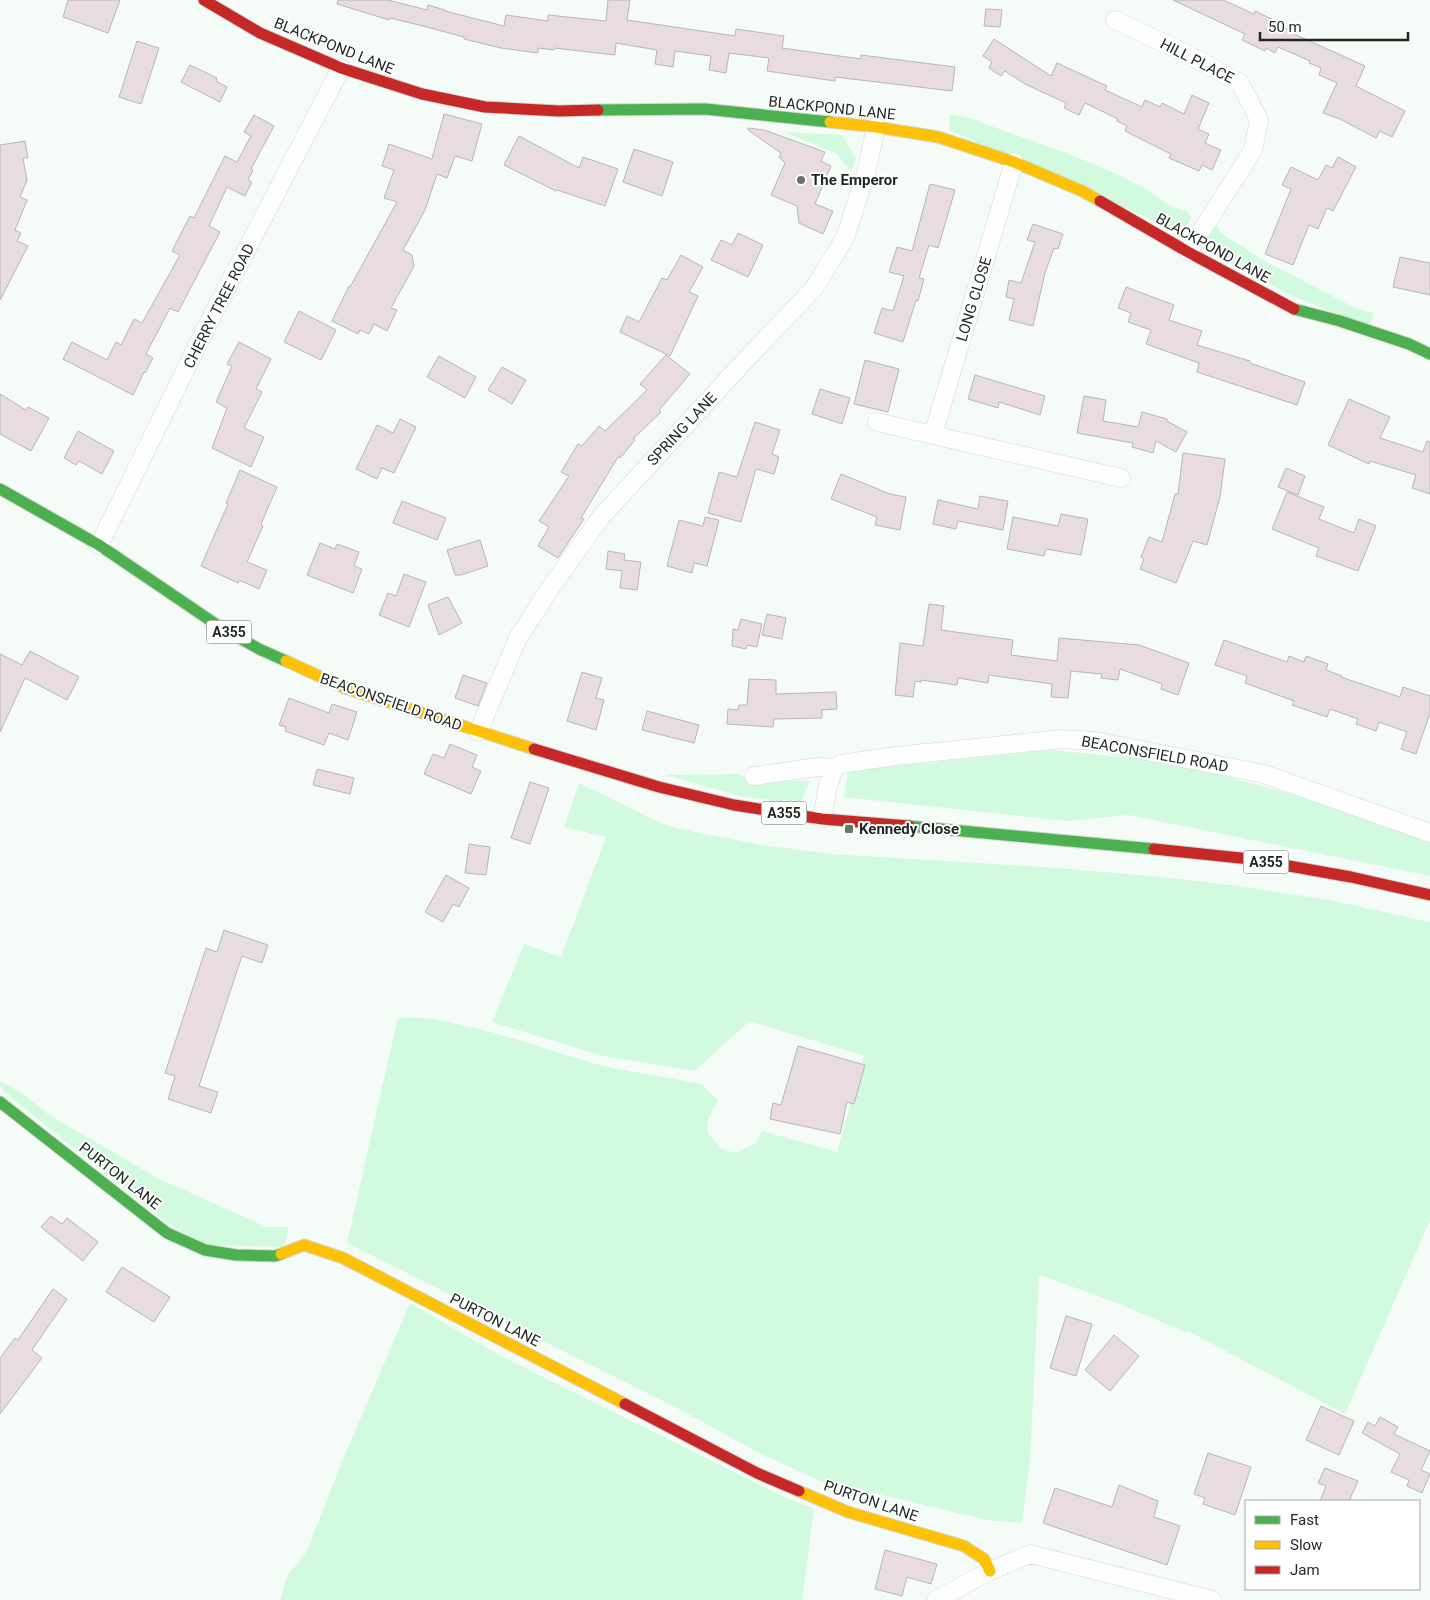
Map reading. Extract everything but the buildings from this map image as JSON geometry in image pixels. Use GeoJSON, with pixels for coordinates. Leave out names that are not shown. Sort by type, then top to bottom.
{"type":"FeatureCollection","features":[{"type":"Feature","properties":{"kind":"street","name":"BLACKPOND LANE"},"geometry":{"type":"LineString","coordinates":[[204,0],[260,33],[341,68],[422,94],[485,107],[559,111],[705,109],[876,127],[938,137],[1014,162],[1082,191],[1188,252],[1298,311],[1340,321],[1409,344],[1430,354]]}},
{"type":"Feature","properties":{"kind":"street","name":"HILL PLACE"},"geometry":{"type":"LineString","coordinates":[[1115,20],[1185,53],[1240,83],[1259,120],[1253,150],[1188,252]]}},
{"type":"Feature","properties":{"kind":"street","name":"CHERRY TREE ROAD"},"geometry":{"type":"LineString","coordinates":[[99,544],[210,320],[341,68]]}},
{"type":"Feature","properties":{"kind":"street","name":"SPRING LANE"},"geometry":{"type":"LineString","coordinates":[[478,732],[518,638],[551,587],[601,517],[814,288],[845,238],[866,172],[876,127]]}},
{"type":"Feature","properties":{"kind":"street","name":"LONG CLOSE"},"geometry":{"type":"LineString","coordinates":[[933,436],[1014,162]]}},
{"type":"Feature","properties":{"kind":"street"},"geometry":{"type":"LineString","coordinates":[[878,422],[1121,478]]}},
{"type":"Feature","properties":{"kind":"street","name":"BEACONSFIELD ROAD"},"geometry":{"type":"LineString","coordinates":[[0,490],[99,544],[220,627],[259,649],[345,688],[478,732],[668,789],[734,805],[822,820],[973,831],[1250,859],[1352,877],[1430,895]]}},
{"type":"Feature","properties":{"kind":"street","name":"BEACONSFIELD ROAD"},"geometry":{"type":"LineString","coordinates":[[754,776],[818,768],[834,768],[840,764],[856,761],[1013,744],[1062,739],[1095,741],[1264,774],[1430,833]]}},
{"type":"Feature","properties":{"kind":"street"},"geometry":{"type":"LineString","coordinates":[[822,820],[828,785],[834,768]]}},
{"type":"Feature","properties":{"kind":"street","name":"PURTON LANE"},"geometry":{"type":"LineString","coordinates":[[0,1102],[167,1233],[205,1250],[236,1255],[275,1256],[304,1245],[343,1258],[758,1473],[848,1512],[964,1546],[984,1559],[990,1571]]}},
{"type":"Feature","properties":{"kind":"street"},"geometry":{"type":"LineString","coordinates":[[936,1600],[990,1571],[1030,1554],[1212,1600]]}},
{"type":"Feature","properties":{"kind":"green space"},"geometry":{"type":"Polygon","coordinates":[[[950,114],[969,118],[1058,150],[1123,177],[1175,208],[1187,210],[1191,218],[1186,227],[1164,225],[949,130],[950,114]]]}},
{"type":"Feature","properties":{"kind":"green space"},"geometry":{"type":"Polygon","coordinates":[[[784,132],[842,135],[856,158],[851,172],[837,154],[784,132]]]}},
{"type":"Feature","properties":{"kind":"green space"},"geometry":{"type":"Polygon","coordinates":[[[1216,225],[1221,233],[1261,259],[1357,309],[1374,313],[1370,324],[1355,321],[1288,294],[1211,252],[1208,237],[1216,225]]]}},
{"type":"Feature","properties":{"kind":"green space"},"geometry":{"type":"Polygon","coordinates":[[[1051,750],[1173,762],[1324,803],[1430,843],[1430,876],[1129,815],[1067,821],[844,797],[848,771],[1051,750]]]}},
{"type":"Feature","properties":{"kind":"green space"},"geometry":{"type":"Polygon","coordinates":[[[737,774],[750,780],[810,781],[800,804],[744,797],[665,775],[737,774]]]}},
{"type":"Feature","properties":{"kind":"green space"},"geometry":{"type":"Polygon","coordinates":[[[579,783],[665,825],[763,845],[830,854],[1058,868],[1171,878],[1329,900],[1430,922],[1430,1220],[1345,1414],[1188,1331],[1185,1332],[1117,1303],[1039,1276],[1030,1458],[1022,1523],[988,1520],[821,1481],[763,1455],[675,1407],[347,1243],[398,1017],[434,1019],[488,1031],[603,1066],[701,1084],[718,1100],[707,1121],[708,1133],[721,1149],[737,1153],[756,1143],[762,1131],[837,1152],[864,1056],[750,1021],[694,1071],[603,1056],[492,1022],[524,944],[561,957],[606,837],[564,827],[579,783]]]}},
{"type":"Feature","properties":{"kind":"green space"},"geometry":{"type":"Polygon","coordinates":[[[0,1081],[23,1094],[49,1115],[159,1179],[267,1227],[288,1227],[285,1247],[203,1245],[163,1220],[13,1099],[0,1087],[0,1081]]]}},
{"type":"Feature","properties":{"kind":"green space"},"geometry":{"type":"Polygon","coordinates":[[[410,1303],[497,1354],[784,1497],[814,1509],[802,1600],[280,1600],[287,1576],[306,1553],[341,1464],[410,1303]]]}},
{"type":"Feature","properties":{"kind":"traffic: fast"},"geometry":{"type":"LineString","coordinates":[[598,110],[705,109],[830,122]]}},
{"type":"Feature","properties":{"kind":"traffic: fast"},"geometry":{"type":"LineString","coordinates":[[1294,309],[1340,321],[1409,344],[1430,354]]}},
{"type":"Feature","properties":{"kind":"traffic: fast"},"geometry":{"type":"LineString","coordinates":[[0,489],[99,545],[220,627],[259,649],[286,661]]}},
{"type":"Feature","properties":{"kind":"traffic: fast"},"geometry":{"type":"LineString","coordinates":[[909,826],[1154,849]]}},
{"type":"Feature","properties":{"kind":"traffic: fast"},"geometry":{"type":"LineString","coordinates":[[0,1102],[167,1233],[205,1250],[236,1255],[275,1256],[281,1254]]}},
{"type":"Feature","properties":{"kind":"traffic: slow"},"geometry":{"type":"LineString","coordinates":[[830,122],[938,137],[1014,162],[1082,191],[1100,201]]}},
{"type":"Feature","properties":{"kind":"traffic: slow"},"geometry":{"type":"LineString","coordinates":[[286,661],[345,688],[534,749]]}},
{"type":"Feature","properties":{"kind":"traffic: slow"},"geometry":{"type":"LineString","coordinates":[[281,1254],[304,1245],[343,1258],[625,1404]]}},
{"type":"Feature","properties":{"kind":"traffic: slow"},"geometry":{"type":"LineString","coordinates":[[799,1491],[848,1512],[964,1546],[984,1559],[990,1571]]}},
{"type":"Feature","properties":{"kind":"traffic: jam"},"geometry":{"type":"LineString","coordinates":[[204,0],[260,33],[341,68],[422,94],[485,107],[559,111],[598,110]]}},
{"type":"Feature","properties":{"kind":"traffic: jam"},"geometry":{"type":"LineString","coordinates":[[1100,201],[1188,252],[1294,309]]}},
{"type":"Feature","properties":{"kind":"traffic: jam"},"geometry":{"type":"LineString","coordinates":[[534,749],[659,787],[734,805],[822,819],[909,826]]}},
{"type":"Feature","properties":{"kind":"traffic: jam"},"geometry":{"type":"LineString","coordinates":[[1154,849],[1250,859],[1351,877],[1430,895]]}},
{"type":"Feature","properties":{"kind":"traffic: jam"},"geometry":{"type":"LineString","coordinates":[[625,1404],[757,1473],[799,1491]]}},
{"type":"Feature","properties":{"kind":"place","name":"The Emperor"},"geometry":{"type":"Point","coordinates":[801,180]}},
{"type":"Feature","properties":{"kind":"place","name":"Kennedy Close"},"geometry":{"type":"Point","coordinates":[849,829]}}]}
